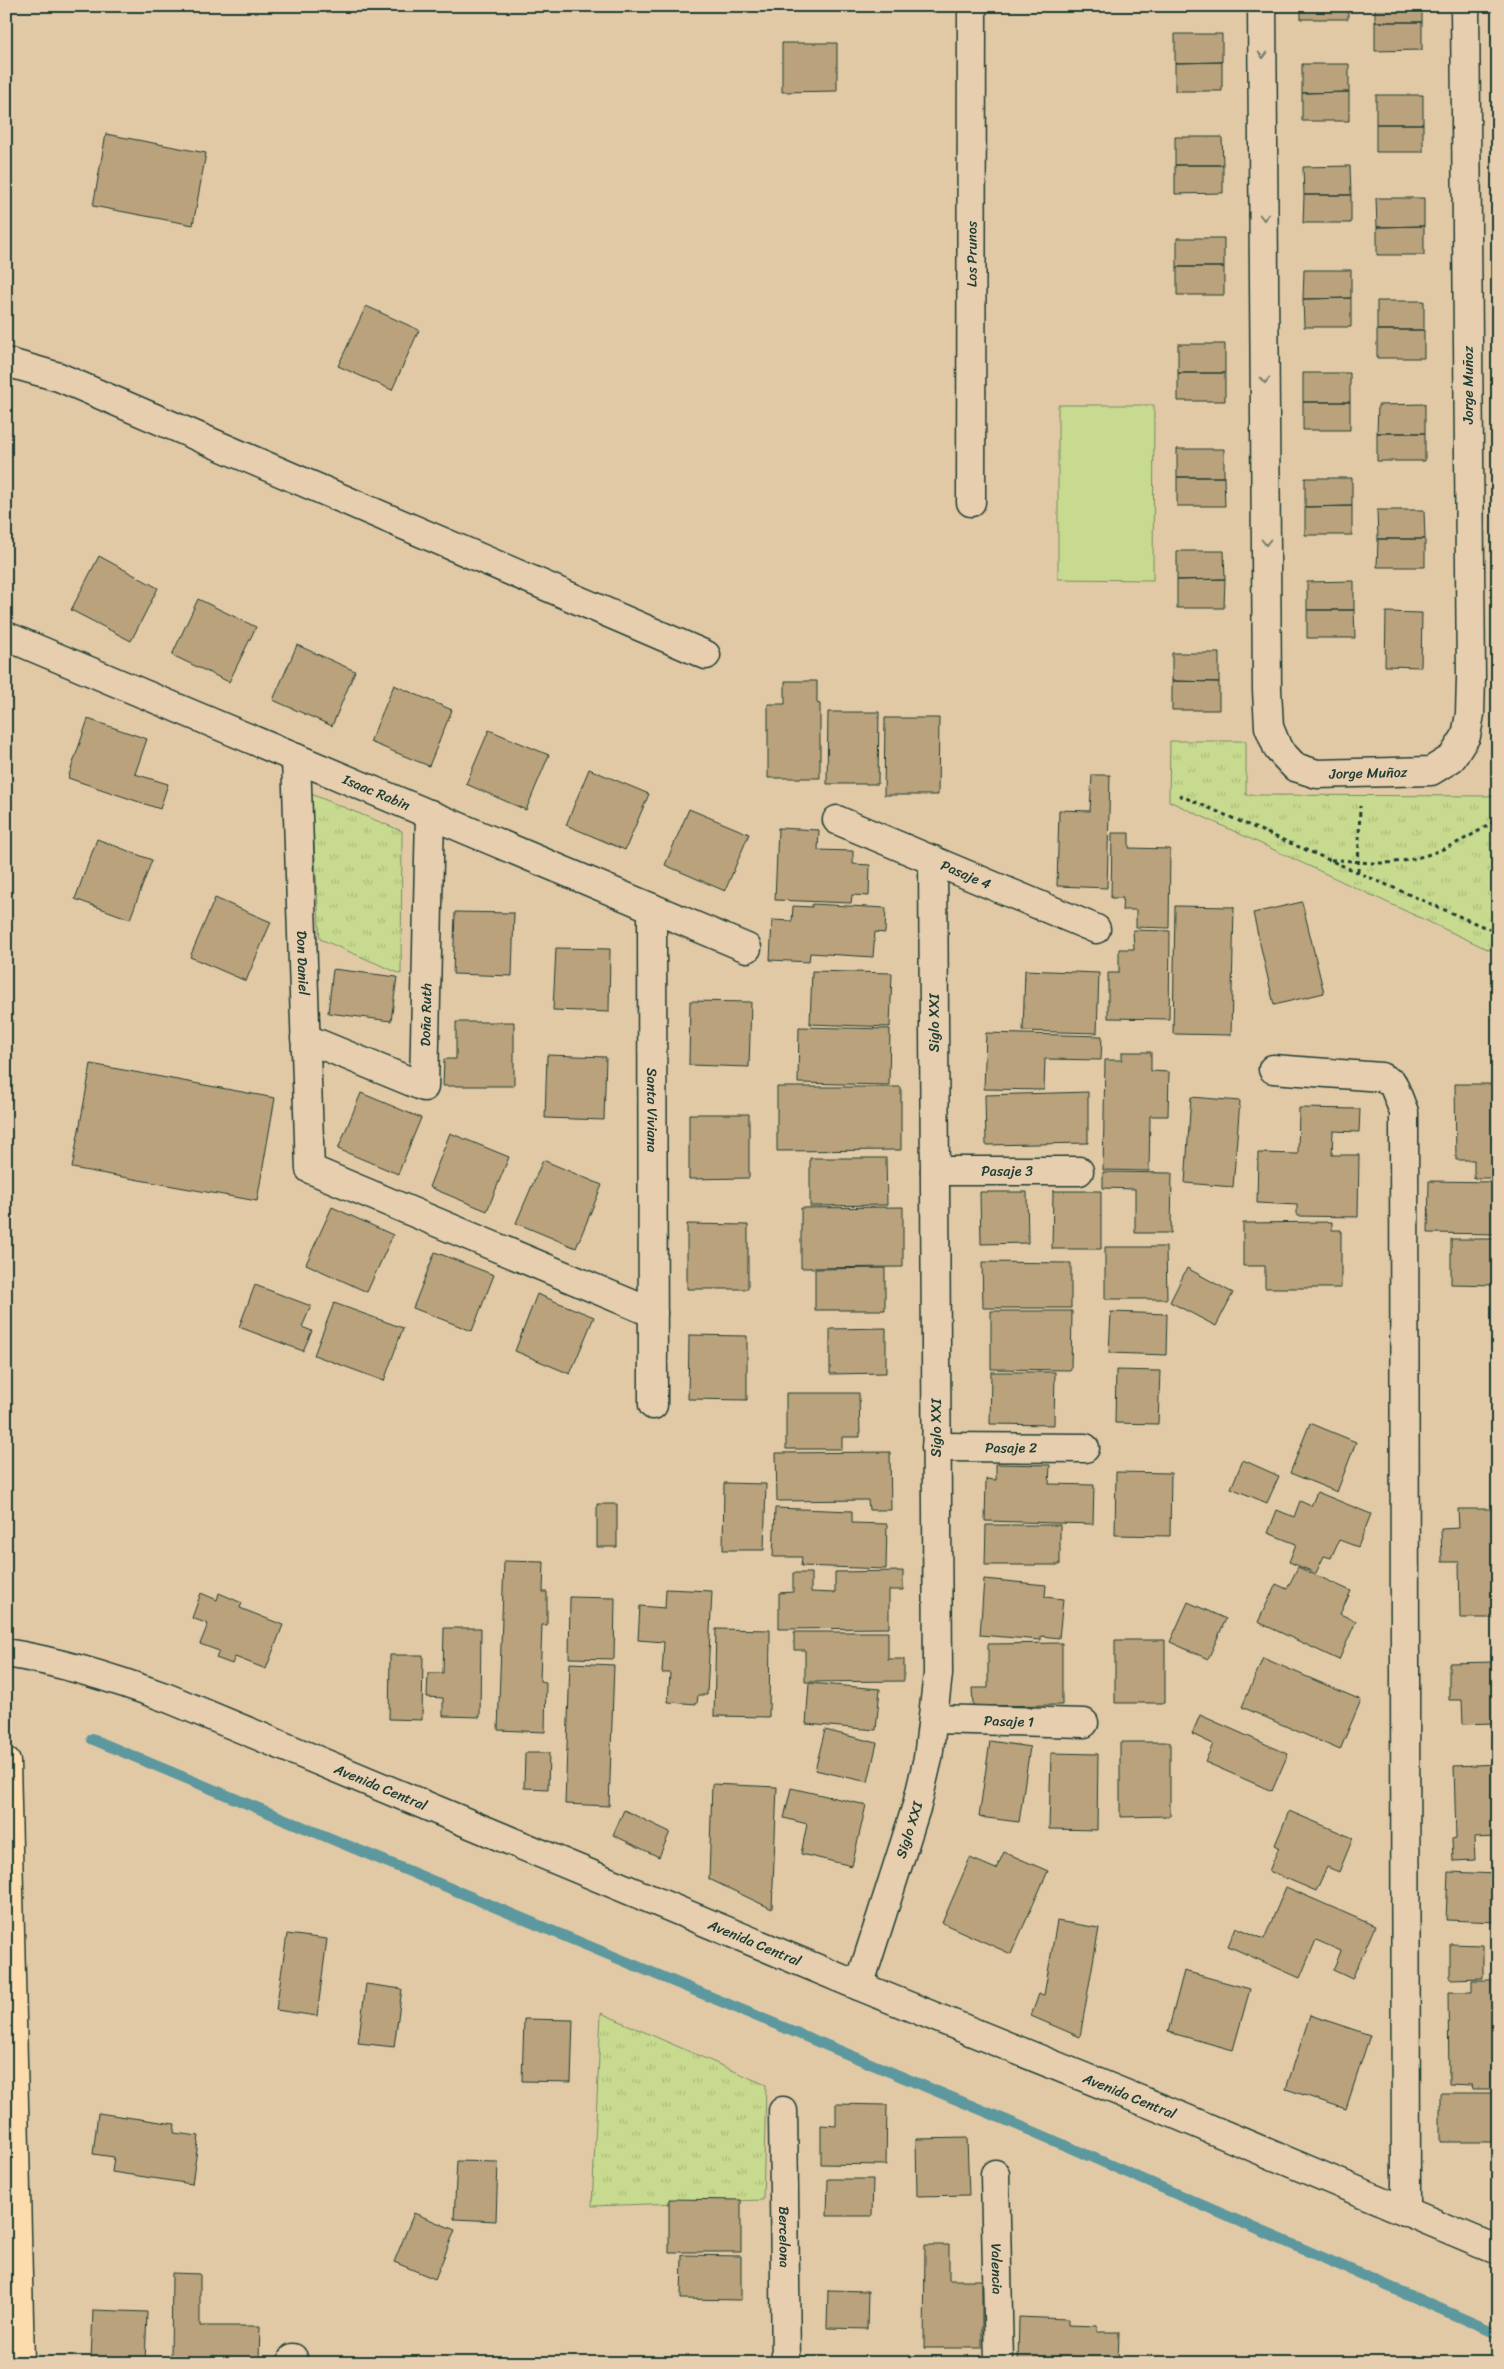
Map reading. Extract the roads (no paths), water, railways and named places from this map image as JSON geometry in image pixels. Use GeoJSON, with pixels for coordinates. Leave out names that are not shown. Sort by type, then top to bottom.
{"type":"FeatureCollection","features":[{"type":"Feature","properties":{"kind":"main road"},"geometry":{"type":"LineString","coordinates":[[6,1762],[13,2302],[20,2363]]}},
{"type":"Feature","properties":{"kind":"street","name":"Los Prunos"},"geometry":{"type":"LineString","coordinates":[[971,502],[972,6]]}},
{"type":"Feature","properties":{"kind":"street","name":"Jorge Muñoz"},"geometry":{"type":"LineString","coordinates":[[1262,6],[1269,727],[1278,749],[1295,767],[1317,774],[1431,771],[1452,758],[1466,736],[1470,714],[1471,678],[1465,6]]}},
{"type":"Feature","properties":{"kind":"street"},"geometry":{"type":"LineString","coordinates":[[6,362],[60,377],[706,656]]}},
{"type":"Feature","properties":{"kind":"street","name":"Isaac Rabin"},"geometry":{"type":"LineString","coordinates":[[6,636],[747,948]]}},
{"type":"Feature","properties":{"kind":"street","name":"Don Daniel"},"geometry":{"type":"LineString","coordinates":[[296,758],[310,1169],[653,1313]]}},
{"type":"Feature","properties":{"kind":"street","name":"Doña Ruth"},"geometry":{"type":"LineString","coordinates":[[305,1038],[424,1087],[430,814]]}},
{"type":"Feature","properties":{"kind":"street","name":"Pasaje 4"},"geometry":{"type":"LineString","coordinates":[[837,820],[1096,929]]}},
{"type":"Feature","properties":{"kind":"street","name":"Siglo XXI"},"geometry":{"type":"LineString","coordinates":[[859,1986],[917,1805],[928,1758],[938,1674],[933,860]]}},
{"type":"Feature","properties":{"kind":"street","name":"Santa Viviana"},"geometry":{"type":"LineString","coordinates":[[652,908],[653,1405]]}},
{"type":"Feature","properties":{"kind":"street"},"geometry":{"type":"LineString","coordinates":[[1273,1068],[1381,1077],[1393,1084],[1404,1112],[1406,2211]]}},
{"type":"Feature","properties":{"kind":"street","name":"Pasaje 3"},"geometry":{"type":"LineString","coordinates":[[935,1170],[1079,1171]]}},
{"type":"Feature","properties":{"kind":"street","name":"Pasaje 2"},"geometry":{"type":"LineString","coordinates":[[936,1446],[1085,1448]]}},
{"type":"Feature","properties":{"kind":"street","name":"Avenida Central"},"geometry":{"type":"LineString","coordinates":[[6,1653],[67,1665],[114,1678],[170,1699],[859,1986],[1170,2112],[1498,2250]]}},
{"type":"Feature","properties":{"kind":"street","name":"Pasaje 1"},"geometry":{"type":"LineString","coordinates":[[934,1719],[1084,1723]]}},
{"type":"Feature","properties":{"kind":"street","name":"Bercelona"},"geometry":{"type":"LineString","coordinates":[[783,2111],[786,2363]]}},
{"type":"Feature","properties":{"kind":"street","name":"Valencia"},"geometry":{"type":"LineString","coordinates":[[995,2174],[999,2363]]}},
{"type":"Feature","properties":{"kind":"waterway"},"geometry":{"type":"LineString","coordinates":[[92,1739],[1032,2131],[1498,2334]]}}]}
